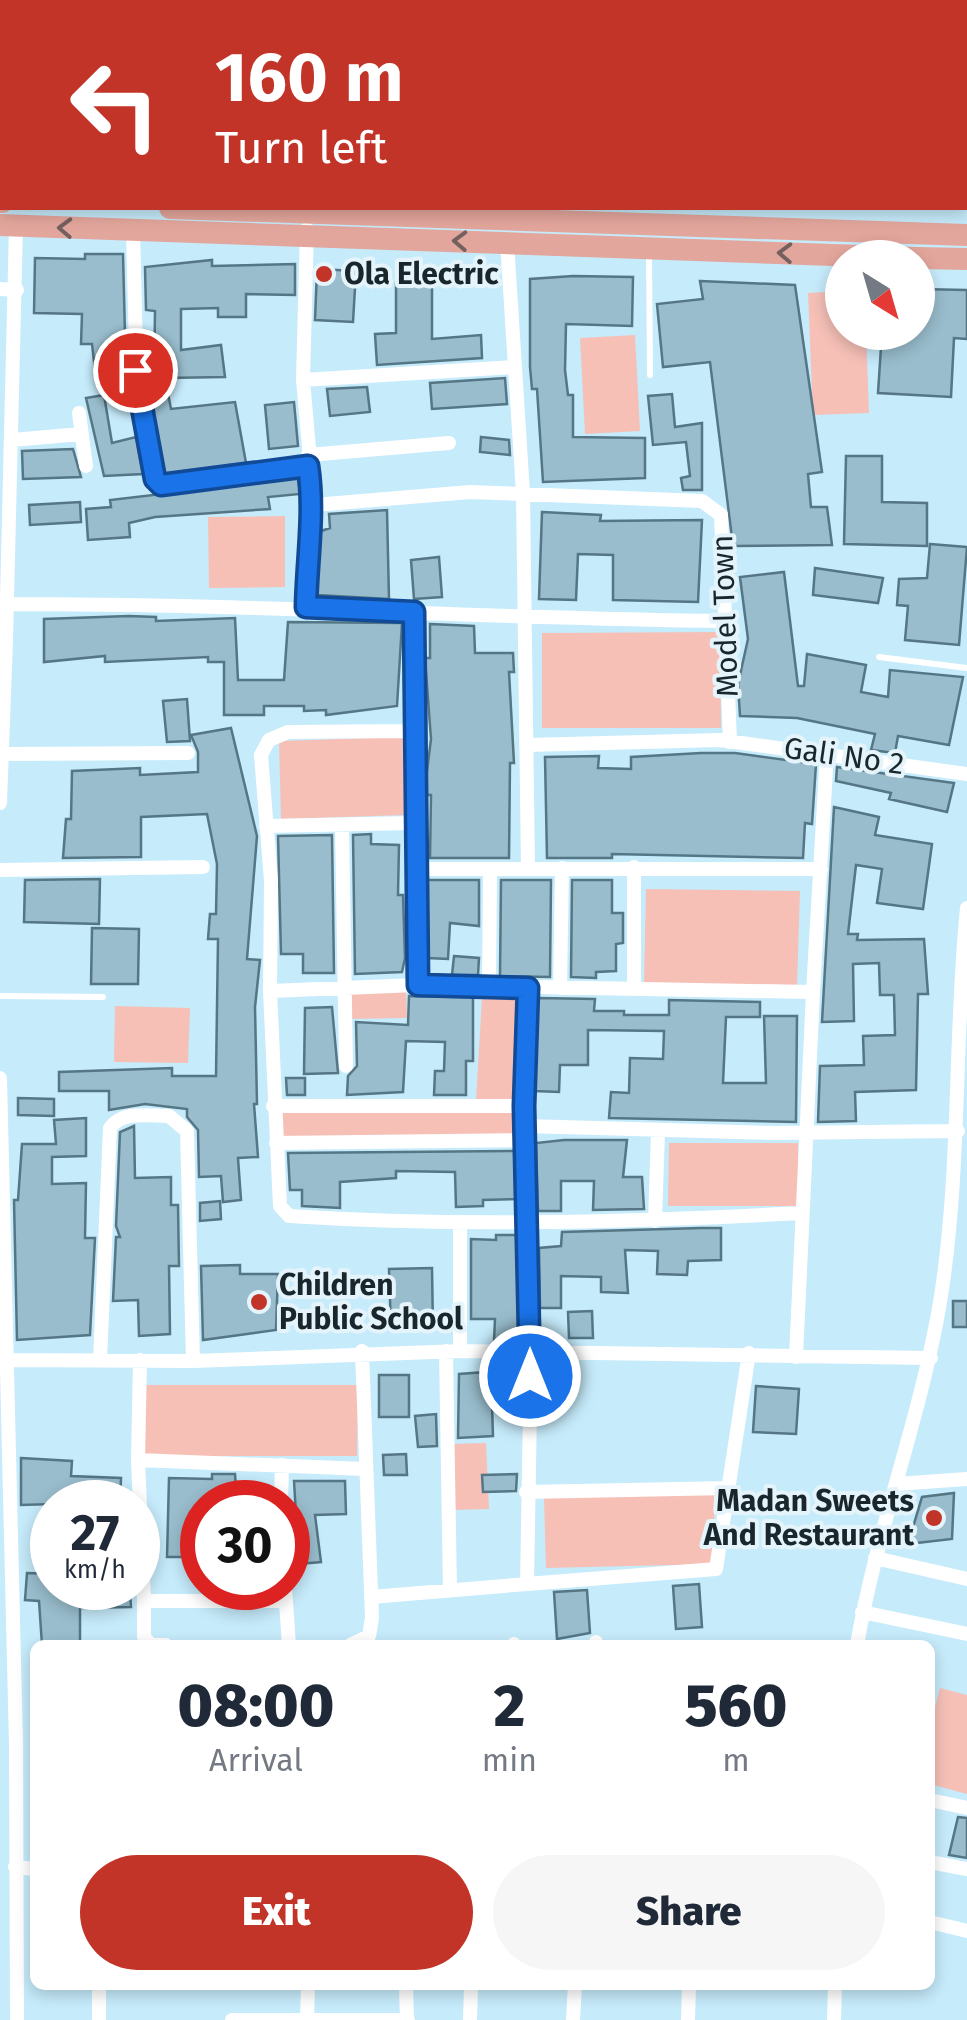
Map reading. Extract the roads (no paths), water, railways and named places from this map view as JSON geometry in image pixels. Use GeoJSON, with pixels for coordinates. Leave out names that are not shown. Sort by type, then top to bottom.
{"type":"FeatureCollection","features":[{"type":"Feature","properties":{"kind":"highway"},"geometry":{"type":"LineString","coordinates":[[187,210],[507,242],[568,224],[648,248],[825,255]]}},
{"type":"Feature","properties":{"kind":"highway"},"geometry":{"type":"LineString","coordinates":[[5,229],[133,230],[308,224],[385,211],[568,224],[776,218],[967,235]]}},
{"type":"Feature","properties":{"kind":"highway"},"geometry":{"type":"LineString","coordinates":[[935,258],[967,259]]}},
{"type":"Feature","properties":{"kind":"street"},"geometry":{"type":"LineString","coordinates":[[306,607],[307,531],[314,505],[303,380],[308,224]]}},
{"type":"Feature","properties":{"kind":"street"},"geometry":{"type":"LineString","coordinates":[[0,803],[7,604],[7,369],[17,290],[5,229]]}},
{"type":"Feature","properties":{"kind":"street"},"geometry":{"type":"LineString","coordinates":[[133,230],[136,389],[155,479],[161,485],[450,443]]}},
{"type":"Feature","properties":{"kind":"street"},"geometry":{"type":"LineString","coordinates":[[507,242],[523,493],[528,869]]}},
{"type":"Feature","properties":{"kind":"street"},"geometry":{"type":"LineString","coordinates":[[0,289],[17,290]]}},
{"type":"Feature","properties":{"kind":"street"},"geometry":{"type":"LineString","coordinates":[[303,380],[515,368]]}},
{"type":"Feature","properties":{"kind":"street"},"geometry":{"type":"LineString","coordinates":[[79,413],[86,466]]}},
{"type":"Feature","properties":{"kind":"street"},"geometry":{"type":"LineString","coordinates":[[8,435],[81,434]]}},
{"type":"Feature","properties":{"kind":"street"},"geometry":{"type":"LineString","coordinates":[[314,505],[435,494],[523,493]]}},
{"type":"Feature","properties":{"kind":"street","name":"Model Town"},"geometry":{"type":"LineString","coordinates":[[523,493],[702,501],[722,515],[725,741]]}},
{"type":"Feature","properties":{"kind":"street"},"geometry":{"type":"LineString","coordinates":[[7,604],[306,607],[525,618],[725,621]]}},
{"type":"Feature","properties":{"kind":"street"},"geometry":{"type":"LineString","coordinates":[[414,612],[413,869],[418,985]]}},
{"type":"Feature","properties":{"kind":"street"},"geometry":{"type":"LineString","coordinates":[[413,731],[288,732],[269,740],[261,755],[271,881],[273,1106],[280,1206],[289,1216],[460,1225],[656,1221],[802,1212]]}},
{"type":"Feature","properties":{"kind":"street","name":"Gali No 2"},"geometry":{"type":"LineString","coordinates":[[528,744],[725,741],[967,774]]}},
{"type":"Feature","properties":{"kind":"street"},"geometry":{"type":"LineString","coordinates":[[796,1357],[827,752]]}},
{"type":"Feature","properties":{"kind":"street"},"geometry":{"type":"LineString","coordinates":[[2,754],[188,753]]}},
{"type":"Feature","properties":{"kind":"street"},"geometry":{"type":"LineString","coordinates":[[266,826],[413,824]]}},
{"type":"Feature","properties":{"kind":"street"},"geometry":{"type":"LineString","coordinates":[[342,825],[346,1066]]}},
{"type":"Feature","properties":{"kind":"street"},"geometry":{"type":"LineString","coordinates":[[0,870],[203,867]]}},
{"type":"Feature","properties":{"kind":"street"},"geometry":{"type":"LineString","coordinates":[[634,867],[634,989]]}},
{"type":"Feature","properties":{"kind":"street"},"geometry":{"type":"LineString","coordinates":[[560,988],[562,868]]}},
{"type":"Feature","properties":{"kind":"street"},"geometry":{"type":"LineString","coordinates":[[413,869],[822,869]]}},
{"type":"Feature","properties":{"kind":"street"},"geometry":{"type":"LineString","coordinates":[[489,987],[490,869]]}},
{"type":"Feature","properties":{"kind":"street"},"geometry":{"type":"LineString","coordinates":[[858,1640],[875,1558],[931,1358],[958,1132],[967,908]]}},
{"type":"Feature","properties":{"kind":"street"},"geometry":{"type":"LineString","coordinates":[[270,991],[418,985],[813,992]]}},
{"type":"Feature","properties":{"kind":"street"},"geometry":{"type":"LineString","coordinates":[[528,988],[524,1106],[531,1351],[526,1492],[528,1584]]}},
{"type":"Feature","properties":{"kind":"street"},"geometry":{"type":"LineString","coordinates":[[0,1078],[3,1392],[16,1745],[17,2020]]}},
{"type":"Feature","properties":{"kind":"street"},"geometry":{"type":"LineString","coordinates":[[273,1106],[524,1106]]}},
{"type":"Feature","properties":{"kind":"street"},"geometry":{"type":"LineString","coordinates":[[100,1360],[110,1128],[116,1119],[156,1116],[181,1122],[187,1131],[193,1361]]}},
{"type":"Feature","properties":{"kind":"street"},"geometry":{"type":"LineString","coordinates":[[656,1221],[658,1132]]}},
{"type":"Feature","properties":{"kind":"street"},"geometry":{"type":"LineString","coordinates":[[276,1142],[525,1133],[958,1132]]}},
{"type":"Feature","properties":{"kind":"street"},"geometry":{"type":"LineString","coordinates":[[450,1590],[453,1351],[460,1225]]}},
{"type":"Feature","properties":{"kind":"street"},"geometry":{"type":"LineString","coordinates":[[5,1360],[193,1361],[362,1351],[931,1358]]}},
{"type":"Feature","properties":{"kind":"street"},"geometry":{"type":"LineString","coordinates":[[361,1640],[369,1636],[371,1597],[362,1351]]}},
{"type":"Feature","properties":{"kind":"street"},"geometry":{"type":"LineString","coordinates":[[371,1597],[716,1569],[750,1353]]}},
{"type":"Feature","properties":{"kind":"street"},"geometry":{"type":"LineString","coordinates":[[139,1480],[140,1360]]}},
{"type":"Feature","properties":{"kind":"street"},"geometry":{"type":"LineString","coordinates":[[138,1460],[366,1468]]}},
{"type":"Feature","properties":{"kind":"street"},"geometry":{"type":"LineString","coordinates":[[282,1465],[282,1480]]}},
{"type":"Feature","properties":{"kind":"street"},"geometry":{"type":"LineString","coordinates":[[896,1484],[967,1480]]}},
{"type":"Feature","properties":{"kind":"street"},"geometry":{"type":"LineString","coordinates":[[526,1492],[729,1488]]}},
{"type":"Feature","properties":{"kind":"street"},"geometry":{"type":"LineString","coordinates":[[875,1558],[967,1579]]}},
{"type":"Feature","properties":{"kind":"street"},"geometry":{"type":"LineString","coordinates":[[144,1610],[147,1640]]}},
{"type":"Feature","properties":{"kind":"street"},"geometry":{"type":"LineString","coordinates":[[287,1610],[288,1640]]}},
{"type":"Feature","properties":{"kind":"street"},"geometry":{"type":"LineString","coordinates":[[862,1612],[967,1634]]}},
{"type":"Feature","properties":{"kind":"street"},"geometry":{"type":"LineString","coordinates":[[16,1745],[30,1744]]}},
{"type":"Feature","properties":{"kind":"street"},"geometry":{"type":"LineString","coordinates":[[935,1801],[967,1808]]}},
{"type":"Feature","properties":{"kind":"street"},"geometry":{"type":"LineString","coordinates":[[935,1863],[967,1870]]}},
{"type":"Feature","properties":{"kind":"street"},"geometry":{"type":"LineString","coordinates":[[15,1867],[30,1868]]}},
{"type":"Feature","properties":{"kind":"street"},"geometry":{"type":"LineString","coordinates":[[935,1923],[967,1930]]}},
{"type":"Feature","properties":{"kind":"street"},"geometry":{"type":"LineString","coordinates":[[98,2020],[99,1990]]}},
{"type":"Feature","properties":{"kind":"street"},"geometry":{"type":"LineString","coordinates":[[307,2020],[308,1990]]}},
{"type":"Feature","properties":{"kind":"street"},"geometry":{"type":"LineString","coordinates":[[232,2020],[408,2020],[406,1990]]}},
{"type":"Feature","properties":{"kind":"street"},"geometry":{"type":"LineString","coordinates":[[470,2020],[471,1990]]}},
{"type":"Feature","properties":{"kind":"street"},"geometry":{"type":"LineString","coordinates":[[573,2020],[576,1990]]}},
{"type":"Feature","properties":{"kind":"street"},"geometry":{"type":"LineString","coordinates":[[688,2020],[689,1990]]}},
{"type":"Feature","properties":{"kind":"street"},"geometry":{"type":"LineString","coordinates":[[834,1990],[834,2020]]}},
{"type":"Feature","properties":{"kind":"lane"},"geometry":{"type":"LineString","coordinates":[[648,248],[650,375]]}},
{"type":"Feature","properties":{"kind":"lane"},"geometry":{"type":"LineString","coordinates":[[879,657],[967,668]]}},
{"type":"Feature","properties":{"kind":"lane"},"geometry":{"type":"LineString","coordinates":[[0,996],[103,997]]}},
{"type":"Feature","properties":{"kind":"place","name":"Ola Electric"},"geometry":{"type":"Point","coordinates":[324,274]}},
{"type":"Feature","properties":{"kind":"place","name":"Children Public School"},"geometry":{"type":"Point","coordinates":[259,1302]}},
{"type":"Feature","properties":{"kind":"place","name":"Madan Sweets And Restaurant"},"geometry":{"type":"Point","coordinates":[934,1518]}}]}
